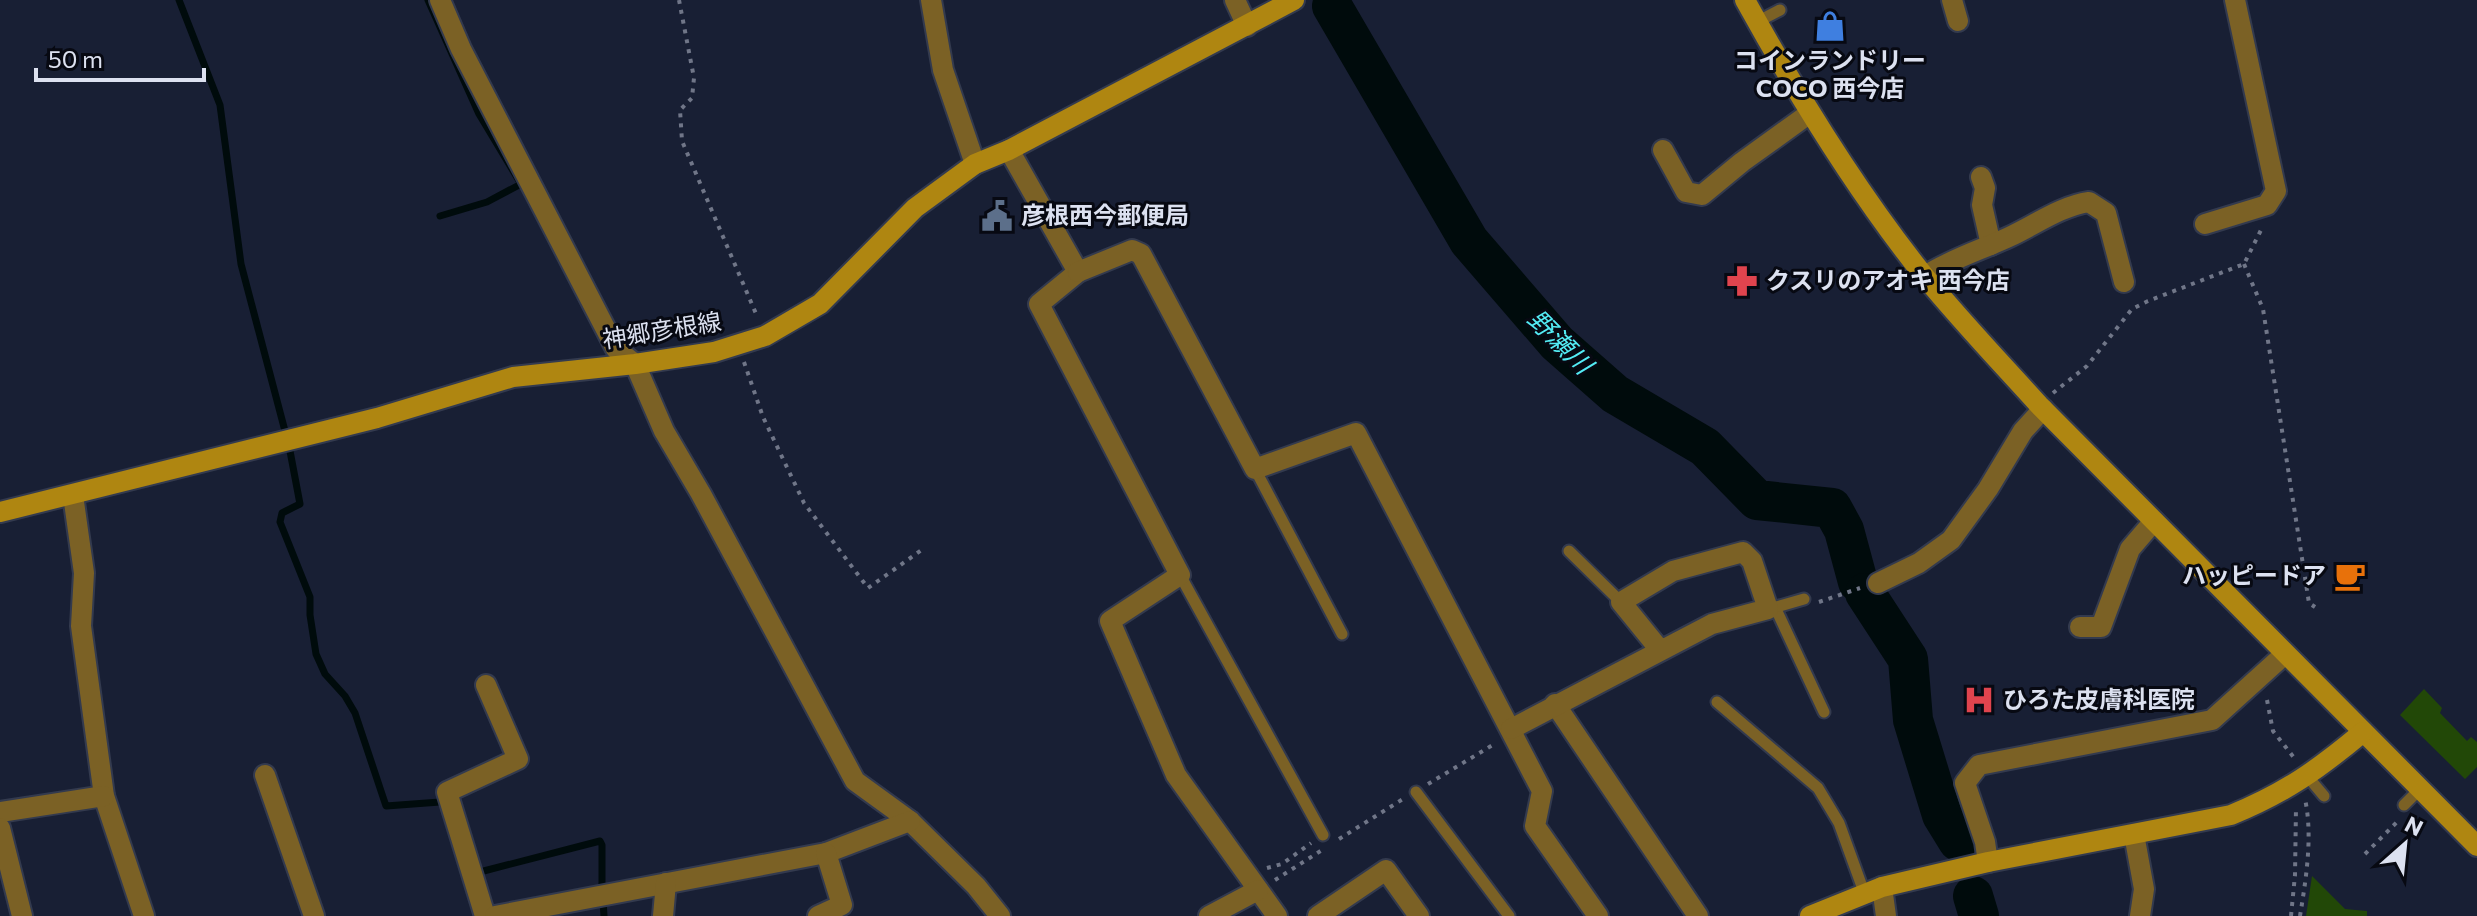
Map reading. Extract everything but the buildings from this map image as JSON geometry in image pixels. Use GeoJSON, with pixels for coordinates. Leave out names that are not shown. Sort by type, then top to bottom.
{"type":"FeatureCollection","features":[{"type":"Feature","properties":{"kind":"street"},"geometry":{"type":"LineString","coordinates":[[440,0],[461,49],[616,349],[635,364],[664,431],[855,781],[910,821],[976,886],[1000,916]]}},
{"type":"Feature","properties":{"kind":"street"},"geometry":{"type":"LineString","coordinates":[[931,0],[943,70],[975,164]]}},
{"type":"Feature","properties":{"kind":"street"},"geometry":{"type":"LineString","coordinates":[[1235,0],[1247,26]]}},
{"type":"Feature","properties":{"kind":"street","name":"神郷彦根線"},"geometry":{"type":"LineString","coordinates":[[0,512],[73,495],[142,474],[377,418],[513,377],[714,352],[765,336],[820,304],[915,208],[975,164],[1009,150],[1294,0]]}},
{"type":"Feature","properties":{"kind":"street"},"geometry":{"type":"LineString","coordinates":[[1745,0],[1810,113],[1870,203],[1925,276],[2047,402],[2154,521],[2477,846]]}},
{"type":"Feature","properties":{"kind":"street"},"geometry":{"type":"LineString","coordinates":[[1952,0],[1958,21]]}},
{"type":"Feature","properties":{"kind":"street"},"geometry":{"type":"LineString","coordinates":[[2205,224],[2267,205],[2276,191],[2235,0]]}},
{"type":"Feature","properties":{"kind":"street"},"geometry":{"type":"LineString","coordinates":[[1663,150],[1686,192],[1702,195],[1810,113]]}},
{"type":"Feature","properties":{"kind":"street"},"geometry":{"type":"LineString","coordinates":[[1009,150],[1078,272]]}},
{"type":"Feature","properties":{"kind":"street"},"geometry":{"type":"LineString","coordinates":[[1981,177],[1985,188],[1982,205],[1991,245]]}},
{"type":"Feature","properties":{"kind":"street"},"geometry":{"type":"LineString","coordinates":[[1925,276],[1948,262],[2075,204],[2089,202],[2106,213],[2124,282]]}},
{"type":"Feature","properties":{"kind":"street"},"geometry":{"type":"LineString","coordinates":[[1277,916],[1176,775],[1110,621],[1180,575],[1039,304],[1078,272],[1132,250],[1141,254],[1255,469],[1356,433],[1542,791],[1535,826],[1598,916]]}},
{"type":"Feature","properties":{"kind":"street"},"geometry":{"type":"LineString","coordinates":[[1878,583],[1919,563],[1951,540],[1988,489],[2023,431],[2047,402]]}},
{"type":"Feature","properties":{"kind":"street"},"geometry":{"type":"LineString","coordinates":[[73,495],[84,573],[81,626],[104,796],[144,916]]}},
{"type":"Feature","properties":{"kind":"street"},"geometry":{"type":"LineString","coordinates":[[2080,627],[2101,627],[2130,549],[2154,521]]}},
{"type":"Feature","properties":{"kind":"street"},"geometry":{"type":"LineString","coordinates":[[1511,731],[1555,704],[1712,624],[1772,608],[1752,561],[1743,552],[1673,571],[1621,602],[1660,650]]}},
{"type":"Feature","properties":{"kind":"street"},"geometry":{"type":"LineString","coordinates":[[1988,862],[1985,842],[1965,783],[1979,765],[2212,720],[2285,654]]}},
{"type":"Feature","properties":{"kind":"street"},"geometry":{"type":"LineString","coordinates":[[485,916],[447,792],[518,759],[486,685]]}},
{"type":"Feature","properties":{"kind":"street"},"geometry":{"type":"LineString","coordinates":[[1555,704],[1698,916]]}},
{"type":"Feature","properties":{"kind":"street"},"geometry":{"type":"LineString","coordinates":[[1810,916],[1873,890],[1988,862],[2231,815],[2268,800],[2303,770],[2363,732]]}},
{"type":"Feature","properties":{"kind":"street"},"geometry":{"type":"LineString","coordinates":[[265,775],[314,916]]}},
{"type":"Feature","properties":{"kind":"street"},"geometry":{"type":"LineString","coordinates":[[0,812],[104,796]]}},
{"type":"Feature","properties":{"kind":"street"},"geometry":{"type":"LineString","coordinates":[[495,916],[826,853],[910,821]]}},
{"type":"Feature","properties":{"kind":"street"},"geometry":{"type":"LineString","coordinates":[[0,828],[22,916]]}},
{"type":"Feature","properties":{"kind":"street"},"geometry":{"type":"LineString","coordinates":[[2134,834],[2144,889],[2140,916]]}},
{"type":"Feature","properties":{"kind":"street"},"geometry":{"type":"LineString","coordinates":[[818,916],[842,905],[826,853]]}},
{"type":"Feature","properties":{"kind":"street"},"geometry":{"type":"LineString","coordinates":[[1318,916],[1386,870],[1419,916]]}},
{"type":"Feature","properties":{"kind":"street"},"geometry":{"type":"LineString","coordinates":[[663,916],[666,883]]}},
{"type":"Feature","properties":{"kind":"street"},"geometry":{"type":"LineString","coordinates":[[1209,916],[1253,884]]}},
{"type":"Feature","properties":{"kind":"street"},"geometry":{"type":"LineString","coordinates":[[1873,890],[1886,916]]}},
{"type":"Feature","properties":{"kind":"lane"},"geometry":{"type":"LineString","coordinates":[[1757,22],[1780,10]]}},
{"type":"Feature","properties":{"kind":"lane"},"geometry":{"type":"LineString","coordinates":[[1255,469],[1342,634]]}},
{"type":"Feature","properties":{"kind":"lane"},"geometry":{"type":"LineString","coordinates":[[1569,551],[1621,602]]}},
{"type":"Feature","properties":{"kind":"lane"},"geometry":{"type":"LineString","coordinates":[[1180,575],[1323,835]]}},
{"type":"Feature","properties":{"kind":"lane"},"geometry":{"type":"LineString","coordinates":[[1804,599],[1772,608],[1824,712]]}},
{"type":"Feature","properties":{"kind":"lane"},"geometry":{"type":"LineString","coordinates":[[1717,702],[1818,788],[1873,890]]}},
{"type":"Feature","properties":{"kind":"lane"},"geometry":{"type":"LineString","coordinates":[[2303,770],[2324,796]]}},
{"type":"Feature","properties":{"kind":"lane"},"geometry":{"type":"LineString","coordinates":[[2403,811],[2420,789]]}},
{"type":"Feature","properties":{"kind":"lane"},"geometry":{"type":"LineString","coordinates":[[1416,792],[1509,916]]}},
{"type":"Feature","properties":{"kind":"path"},"geometry":{"type":"LineString","coordinates":[[679,0],[694,78],[692,98],[680,110],[682,141],[765,336]]}},
{"type":"Feature","properties":{"kind":"path"},"geometry":{"type":"LineString","coordinates":[[2047,402],[2087,366],[2132,309],[2244,264],[2269,216],[2267,205]]}},
{"type":"Feature","properties":{"kind":"path"},"geometry":{"type":"LineString","coordinates":[[2244,264],[2263,309],[2309,603],[2315,607]]}},
{"type":"Feature","properties":{"kind":"path"},"geometry":{"type":"LineString","coordinates":[[740,344],[763,417],[804,503],[868,588],[923,549]]}},
{"type":"Feature","properties":{"kind":"path"},"geometry":{"type":"LineString","coordinates":[[1804,599],[1818,602],[1878,583]]}},
{"type":"Feature","properties":{"kind":"path"},"geometry":{"type":"LineString","coordinates":[[2276,691],[2267,701],[2273,731],[2303,770]]}},
{"type":"Feature","properties":{"kind":"path"},"geometry":{"type":"LineString","coordinates":[[1337,841],[1511,731]]}},
{"type":"Feature","properties":{"kind":"path"},"geometry":{"type":"LineString","coordinates":[[2300,916],[2307,859],[2308,810],[2305,799]]}},
{"type":"Feature","properties":{"kind":"path"},"geometry":{"type":"LineString","coordinates":[[2291,916],[2296,805]]}},
{"type":"Feature","properties":{"kind":"path"},"geometry":{"type":"LineString","coordinates":[[2365,854],[2403,811]]}},
{"type":"Feature","properties":{"kind":"path"},"geometry":{"type":"LineString","coordinates":[[1253,884],[1263,869],[1282,864],[1323,835]]}},
{"type":"Feature","properties":{"kind":"path"},"geometry":{"type":"LineString","coordinates":[[1253,884],[1323,849]]}},
{"type":"Feature","properties":{"kind":"green space"},"geometry":{"type":"Polygon","coordinates":[[[2424,689],[2442,708],[2440,713],[2467,741],[2471,737],[2477,742],[2477,767],[2465,779],[2400,715],[2424,689]]]}},
{"type":"Feature","properties":{"kind":"green space"},"geometry":{"type":"Polygon","coordinates":[[[2312,876],[2345,909],[2367,911],[2367,916],[2306,916],[2312,876]]]}},
{"type":"Feature","properties":{"kind":"waterway"},"geometry":{"type":"LineString","coordinates":[[179,0],[220,105],[241,264],[285,431]]}},
{"type":"Feature","properties":{"kind":"waterway"},"geometry":{"type":"LineString","coordinates":[[428,0],[479,114],[521,184],[487,202],[440,216]]}},
{"type":"Feature","properties":{"kind":"waterway","name":"野瀬川"},"geometry":{"type":"LineString","coordinates":[[1332,6],[1469,241],[1557,343],[1615,394],[1705,447],[1757,500],[1832,508],[1844,530],[1858,582]]}},
{"type":"Feature","properties":{"kind":"waterway"},"geometry":{"type":"LineString","coordinates":[[290,451],[300,504],[282,513],[280,522],[310,597],[316,654],[325,674],[345,696],[355,713],[386,806],[440,802]]}},
{"type":"Feature","properties":{"kind":"waterway","name":"野瀬川"},"geometry":{"type":"LineString","coordinates":[[1865,593],[1908,659],[1913,720],[1942,815],[1958,841]]}},
{"type":"Feature","properties":{"kind":"waterway"},"geometry":{"type":"LineString","coordinates":[[476,873],[600,841],[602,886]]}},
{"type":"Feature","properties":{"kind":"waterway","name":"野瀬川"},"geometry":{"type":"LineString","coordinates":[[1973,896],[1979,916]]}},
{"type":"Feature","properties":{"kind":"waterway"},"geometry":{"type":"LineString","coordinates":[[603,901],[604,916]]}},
{"type":"Feature","properties":{"kind":"place","name":"コインランドリー COCO 西今店"},"geometry":{"type":"Point","coordinates":[1830,26]}},
{"type":"Feature","properties":{"kind":"place","name":"彦根西今郵便局"},"geometry":{"type":"Point","coordinates":[997,216]}},
{"type":"Feature","properties":{"kind":"place","name":"クスリのアオキ 西今店"},"geometry":{"type":"Point","coordinates":[1742,281]}},
{"type":"Feature","properties":{"kind":"place","name":"ハッピードア"},"geometry":{"type":"Point","coordinates":[2350,576]}},
{"type":"Feature","properties":{"kind":"place","name":"ひろた皮膚科医院"},"geometry":{"type":"Point","coordinates":[1979,700]}}]}
